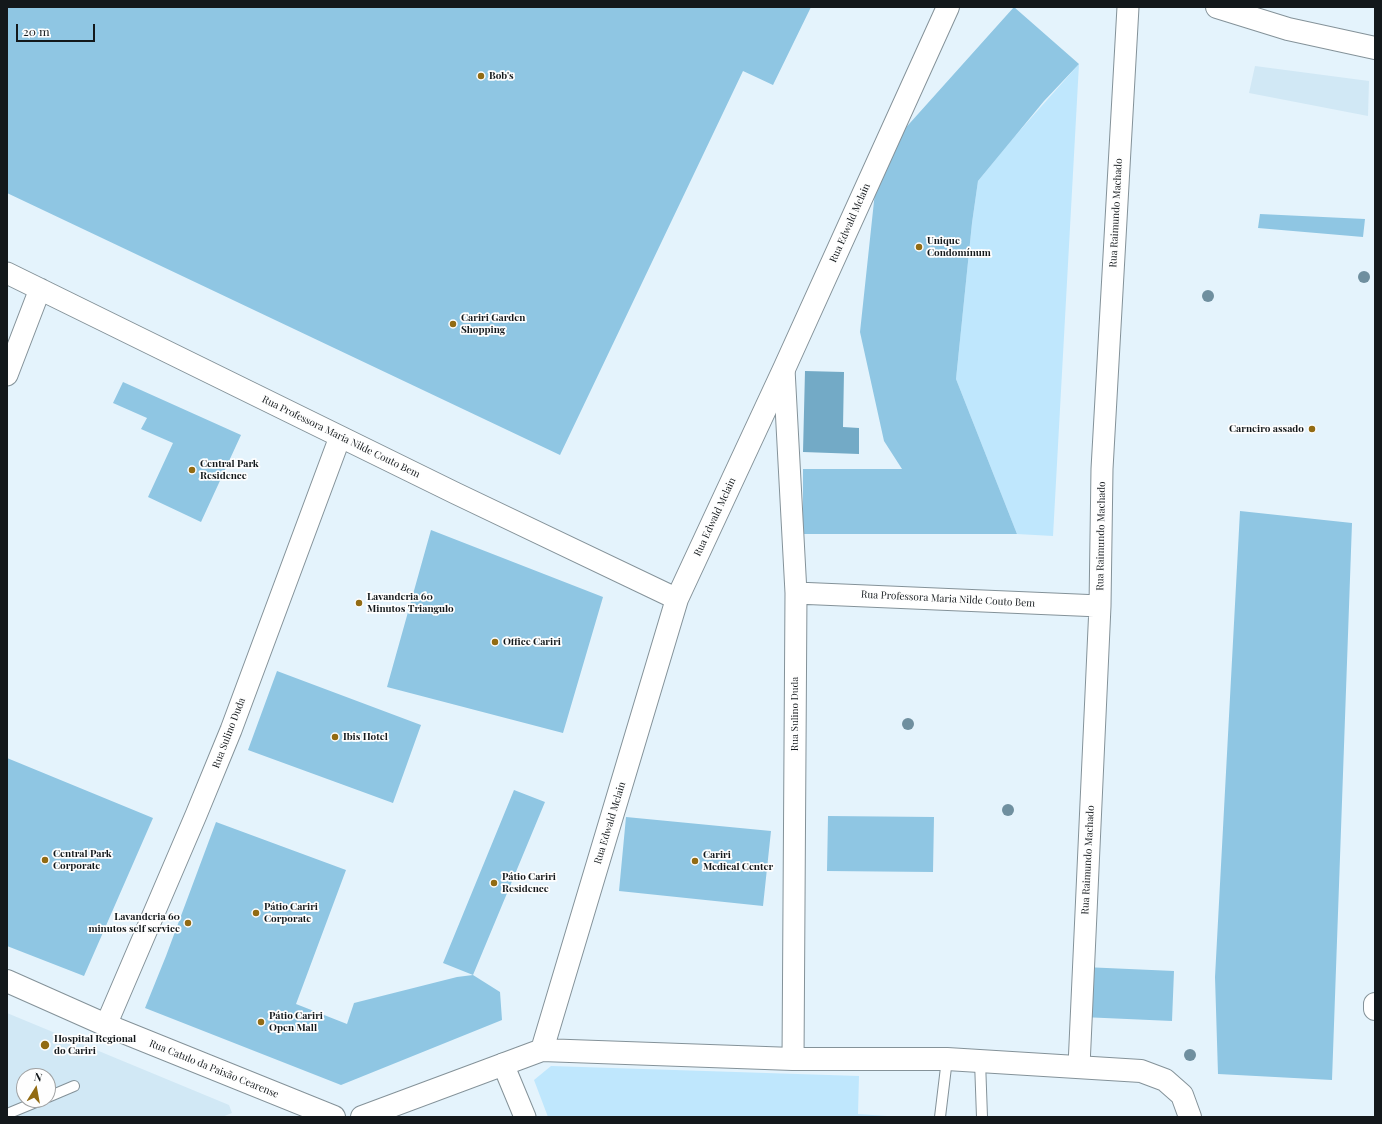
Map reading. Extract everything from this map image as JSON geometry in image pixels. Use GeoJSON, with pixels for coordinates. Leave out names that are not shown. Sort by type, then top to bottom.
{"type":"FeatureCollection","features":[{"type":"Feature","properties":{"kind":"street","name":"Rua Edwald Mclain"},"geometry":{"type":"LineString","coordinates":[[542,1050],[677,599],[784,369],[948,7]]}},
{"type":"Feature","properties":{"kind":"street","name":"Rua Raimundo Machado"},"geometry":{"type":"LineString","coordinates":[[1079,1066],[1100,606],[1102,469],[1128,7]]}},
{"type":"Feature","properties":{"kind":"street"},"geometry":{"type":"LineString","coordinates":[[1217,7],[1288,29],[1375,48]]}},
{"type":"Feature","properties":{"kind":"street","name":"Rua Professora Maria Nilde Couto Bem"},"geometry":{"type":"LineString","coordinates":[[7,273],[340,437],[677,599]]}},
{"type":"Feature","properties":{"kind":"street"},"geometry":{"type":"LineString","coordinates":[[7,375],[40,288]]}},
{"type":"Feature","properties":{"kind":"street","name":"Rua Sulino Duda"},"geometry":{"type":"LineString","coordinates":[[784,369],[796,593],[793,1059]]}},
{"type":"Feature","properties":{"kind":"street","name":"Rua Sulino Duda"},"geometry":{"type":"LineString","coordinates":[[106,1025],[228,737],[340,437]]}},
{"type":"Feature","properties":{"kind":"street","name":"Rua Professora Maria Nilde Couto Bem"},"geometry":{"type":"LineString","coordinates":[[796,593],[1100,606]]}},
{"type":"Feature","properties":{"kind":"street","name":"Rua Catulo da Paixão Cearense"},"geometry":{"type":"LineString","coordinates":[[7,981],[106,1025],[334,1117]]}},
{"type":"Feature","properties":{"kind":"street"},"geometry":{"type":"LineString","coordinates":[[1375,1004],[1375,1009]]}},
{"type":"Feature","properties":{"kind":"street"},"geometry":{"type":"LineString","coordinates":[[362,1117],[542,1050],[793,1059],[947,1059],[1141,1070],[1166,1080],[1182,1095],[1190,1117]]}},
{"type":"Feature","properties":{"kind":"street"},"geometry":{"type":"LineString","coordinates":[[503,1064],[525,1117]]}},
{"type":"Feature","properties":{"kind":"lane"},"geometry":{"type":"LineString","coordinates":[[940,1117],[947,1059]]}},
{"type":"Feature","properties":{"kind":"lane"},"geometry":{"type":"LineString","coordinates":[[980,1061],[982,1117]]}},
{"type":"Feature","properties":{"kind":"lane"},"geometry":{"type":"LineString","coordinates":[[56,1094],[74,1086]]}},
{"type":"Feature","properties":{"kind":"lane"},"geometry":{"type":"LineString","coordinates":[[7,1114],[22,1108]]}},
{"type":"Feature","properties":{"kind":"shaded area"},"geometry":{"type":"Polygon","coordinates":[[[1079,64],[1053,536],[1017,534],[956,379],[972,223],[978,181],[1015,136],[1079,64]]]}},
{"type":"Feature","properties":{"kind":"shaded area"},"geometry":{"type":"Polygon","coordinates":[[[1255,66],[1369,81],[1368,116],[1249,93],[1255,66]]]}},
{"type":"Feature","properties":{"kind":"shaded area"},"geometry":{"type":"Polygon","coordinates":[[[805,371],[844,372],[843,427],[859,428],[859,454],[803,452],[805,371]]]}},
{"type":"Feature","properties":{"kind":"shaded area","name":"Hospital Regional do Cariri"},"geometry":{"type":"Polygon","coordinates":[[[7,1013],[229,1105],[232,1113],[222,1117],[7,1117],[7,1013]]]}},
{"type":"Feature","properties":{"kind":"shaded area"},"geometry":{"type":"Polygon","coordinates":[[[551,1066],[859,1076],[858,1114],[902,1117],[548,1117],[534,1080],[551,1066]]]}},
{"type":"Feature","properties":{"kind":"building","name":"Cariri Garden Shopping"},"geometry":{"type":"Polygon","coordinates":[[[7,7],[811,7],[773,85],[743,71],[560,455],[7,193],[7,7]]]}},
{"type":"Feature","properties":{"kind":"building","name":"Unique Condomínum"},"geometry":{"type":"Polygon","coordinates":[[[1014,7],[1079,64],[1044,101],[978,181],[972,223],[956,379],[1017,534],[803,534],[803,469],[902,469],[884,441],[860,332],[875,192],[901,133],[1014,7]]]}},
{"type":"Feature","properties":{"kind":"building"},"geometry":{"type":"Polygon","coordinates":[[[1260,214],[1365,219],[1363,237],[1258,228],[1260,214]]]}},
{"type":"Feature","properties":{"kind":"building","name":"Central Park Residence"},"geometry":{"type":"Polygon","coordinates":[[[123,382],[241,435],[201,522],[148,497],[173,443],[141,429],[147,418],[113,403],[123,382]]]}},
{"type":"Feature","properties":{"kind":"building"},"geometry":{"type":"Polygon","coordinates":[[[1240,511],[1352,523],[1332,1080],[1218,1074],[1215,977],[1240,511]]]}},
{"type":"Feature","properties":{"kind":"building","name":"Office Cariri"},"geometry":{"type":"Polygon","coordinates":[[[431,530],[603,597],[563,733],[387,687],[431,530]]]}},
{"type":"Feature","properties":{"kind":"building","name":"Ibis Hotel"},"geometry":{"type":"Polygon","coordinates":[[[277,671],[421,725],[393,803],[248,750],[277,671]]]}},
{"type":"Feature","properties":{"kind":"building"},"geometry":{"type":"Polygon","coordinates":[[[7,758],[153,818],[84,976],[7,946],[7,758]]]}},
{"type":"Feature","properties":{"kind":"building","name":"Pátio Cariri Residence"},"geometry":{"type":"Polygon","coordinates":[[[514,790],[545,802],[473,975],[443,963],[514,790]]]}},
{"type":"Feature","properties":{"kind":"building"},"geometry":{"type":"Polygon","coordinates":[[[828,816],[934,817],[933,872],[827,871],[828,816]]]}},
{"type":"Feature","properties":{"kind":"building","name":"Cariri Medical Center"},"geometry":{"type":"Polygon","coordinates":[[[626,817],[771,831],[763,906],[619,891],[626,817]]]}},
{"type":"Feature","properties":{"kind":"building"},"geometry":{"type":"Polygon","coordinates":[[[216,822],[346,870],[296,1004],[347,1024],[354,1003],[457,977],[473,975],[500,992],[502,1020],[341,1085],[145,1008],[216,822]]]}},
{"type":"Feature","properties":{"kind":"building"},"geometry":{"type":"Polygon","coordinates":[[[1084,967],[1174,971],[1172,1021],[1082,1017],[1084,967]]]}},
{"type":"Feature","properties":{"kind":"place","name":"Bob's"},"geometry":{"type":"Point","coordinates":[481,76]}},
{"type":"Feature","properties":{"kind":"place","name":"Unique Condomínum"},"geometry":{"type":"Point","coordinates":[919,247]}},
{"type":"Feature","properties":{"kind":"place","name":"Cariri Garden Shopping"},"geometry":{"type":"Point","coordinates":[453,324]}},
{"type":"Feature","properties":{"kind":"place","name":"Carneiro assado"},"geometry":{"type":"Point","coordinates":[1312,429]}},
{"type":"Feature","properties":{"kind":"place","name":"Central Park Residence"},"geometry":{"type":"Point","coordinates":[192,470]}},
{"type":"Feature","properties":{"kind":"place","name":"Lavanderia 60 Minutos Triangulo"},"geometry":{"type":"Point","coordinates":[359,603]}},
{"type":"Feature","properties":{"kind":"place","name":"Office Cariri"},"geometry":{"type":"Point","coordinates":[495,642]}},
{"type":"Feature","properties":{"kind":"place","name":"Ibis Hotel"},"geometry":{"type":"Point","coordinates":[335,737]}},
{"type":"Feature","properties":{"kind":"place","name":"Central Park Corporate"},"geometry":{"type":"Point","coordinates":[45,860]}},
{"type":"Feature","properties":{"kind":"place","name":"Cariri Medical Center"},"geometry":{"type":"Point","coordinates":[695,861]}},
{"type":"Feature","properties":{"kind":"place","name":"Pátio Cariri Residence"},"geometry":{"type":"Point","coordinates":[494,883]}},
{"type":"Feature","properties":{"kind":"place","name":"Pátio Cariri Corporate"},"geometry":{"type":"Point","coordinates":[256,913]}},
{"type":"Feature","properties":{"kind":"place","name":"Lavanderia 60 minutos self service"},"geometry":{"type":"Point","coordinates":[188,923]}},
{"type":"Feature","properties":{"kind":"place","name":"Pátio Cariri Open Mall"},"geometry":{"type":"Point","coordinates":[261,1022]}},
{"type":"Feature","properties":{"kind":"place","name":"Hospital Regional do Cariri"},"geometry":{"type":"Point","coordinates":[45,1045]}}]}
